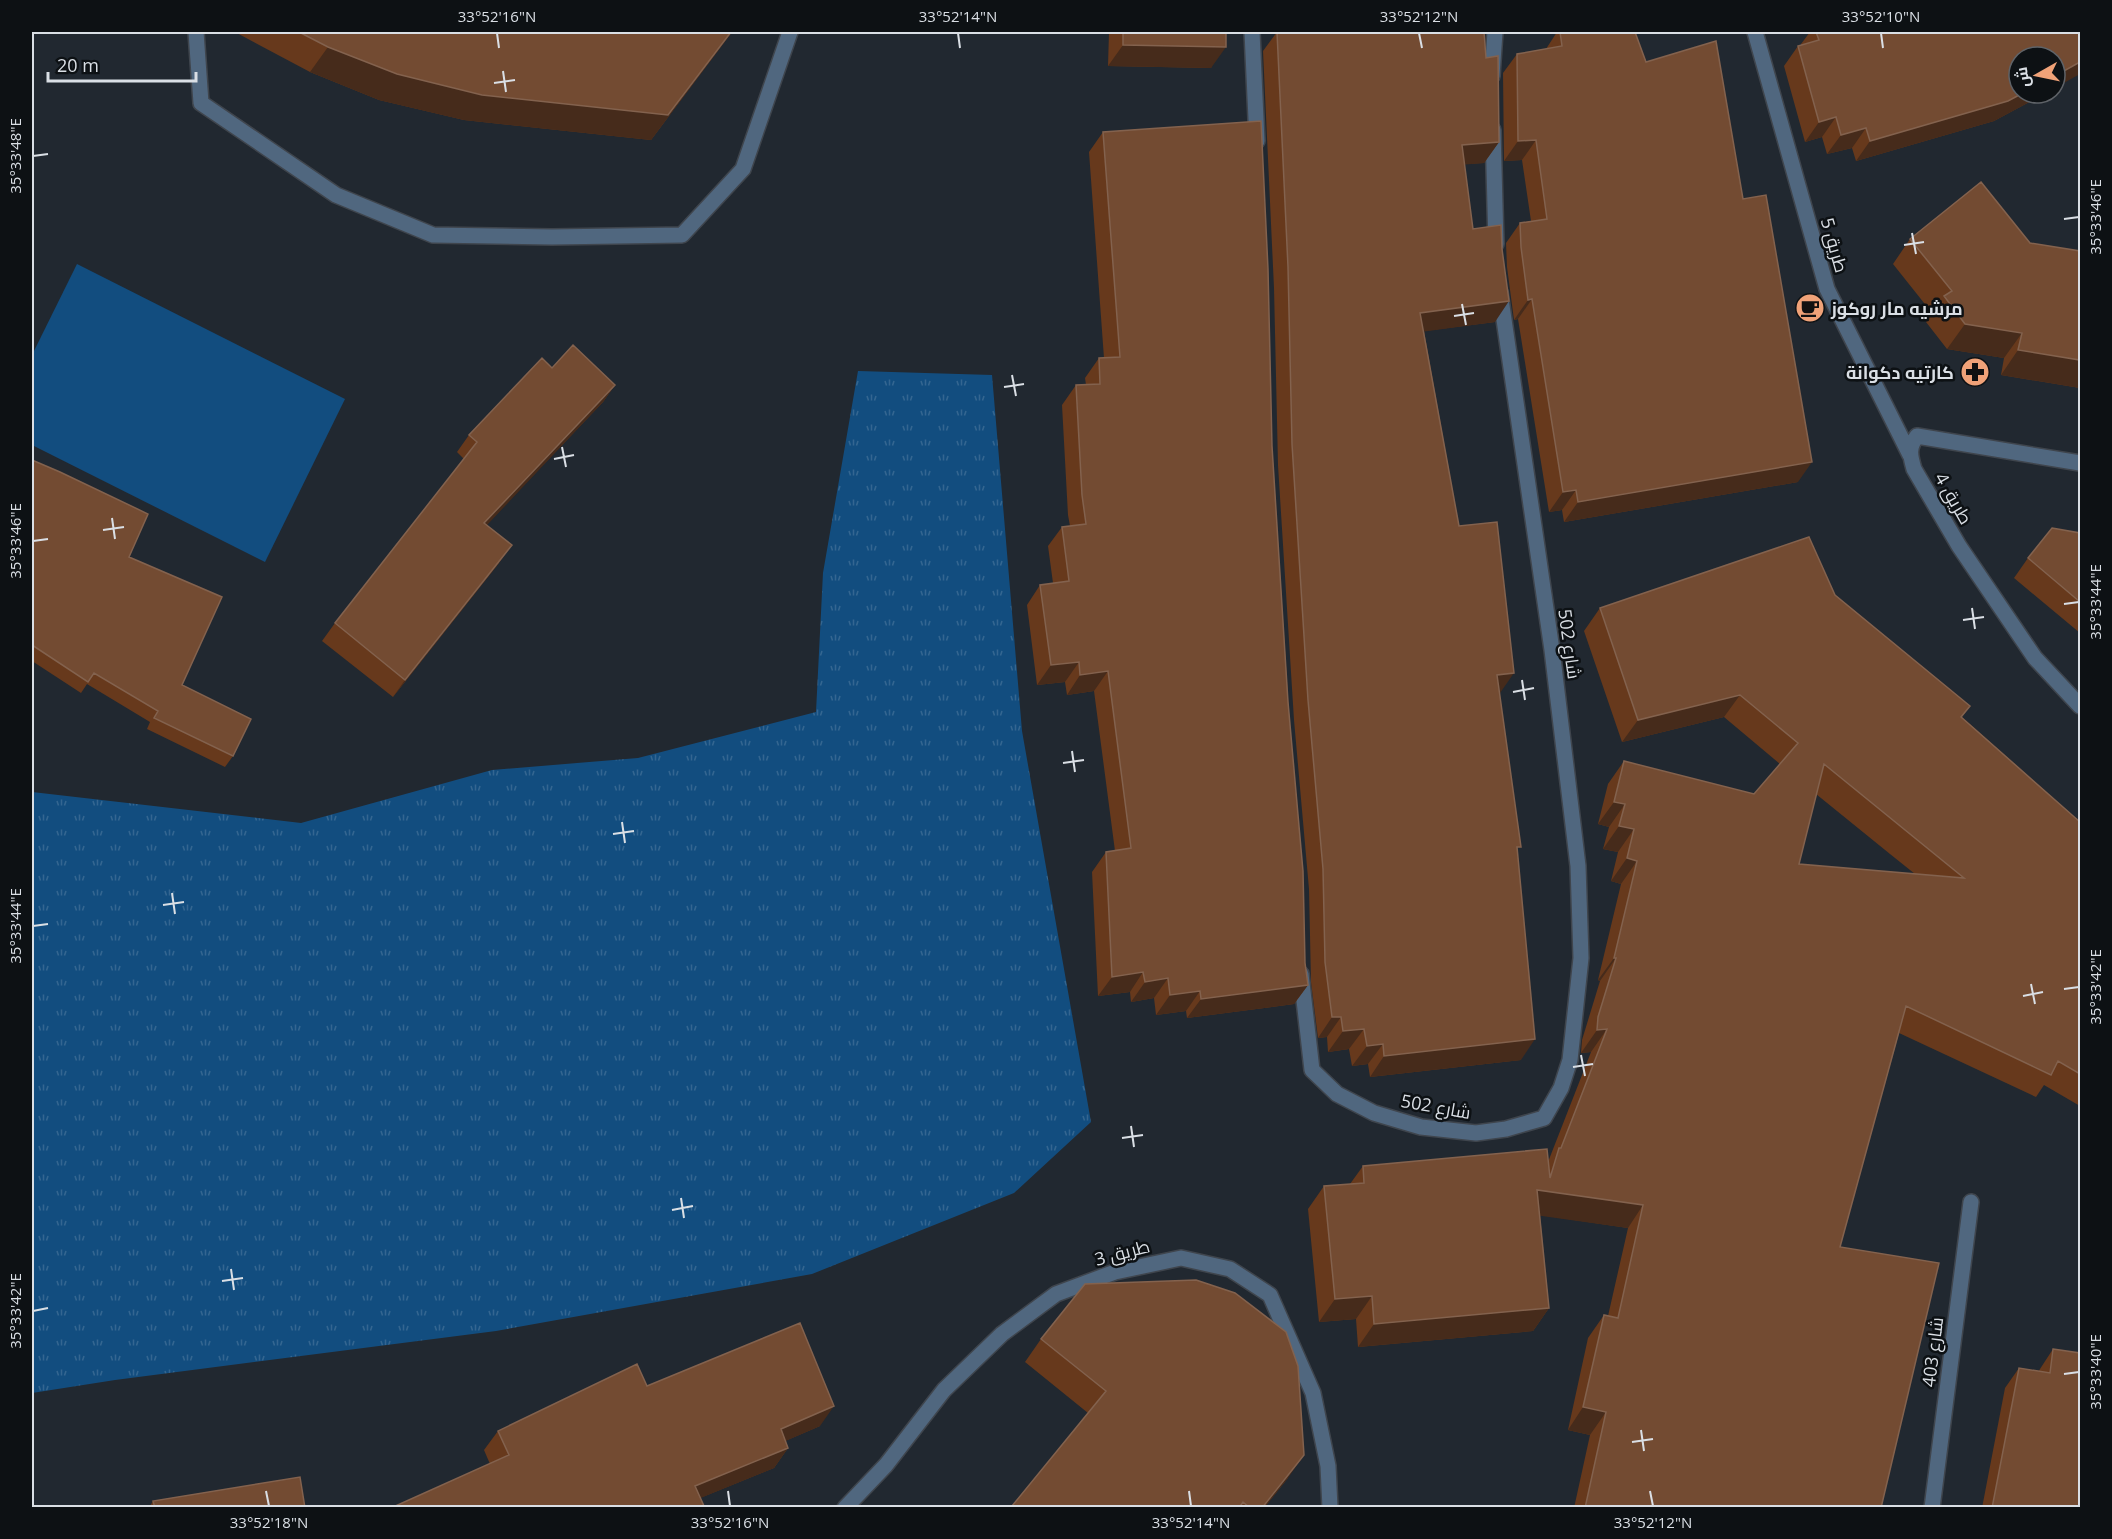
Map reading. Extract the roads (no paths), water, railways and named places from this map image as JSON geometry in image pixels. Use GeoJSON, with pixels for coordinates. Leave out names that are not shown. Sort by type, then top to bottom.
{"type":"FeatureCollection","features":[{"type":"Feature","properties":{"kind":"street"},"geometry":{"type":"LineString","coordinates":[[196,32],[201,103],[336,195],[433,235],[552,237],[682,235],[742,169],[790,32]]}},
{"type":"Feature","properties":{"kind":"street"},"geometry":{"type":"LineString","coordinates":[[1252,32],[1258,159]]}},
{"type":"Feature","properties":{"kind":"street"},"geometry":{"type":"LineString","coordinates":[[1492,87],[1495,32]]}},
{"type":"Feature","properties":{"kind":"street","name":"طريق 5"},"geometry":{"type":"LineString","coordinates":[[1755,32],[1827,289],[1911,457]]}},
{"type":"Feature","properties":{"kind":"street"},"geometry":{"type":"LineString","coordinates":[[1492,120],[1497,256]]}},
{"type":"Feature","properties":{"kind":"street","name":"شارع 502"},"geometry":{"type":"LineString","coordinates":[[1300,960],[1312,1070],[1338,1094],[1374,1113],[1421,1127],[1476,1133],[1506,1129],[1544,1118],[1561,1088],[1570,1060],[1581,958],[1578,866],[1552,650],[1499,279]]}},
{"type":"Feature","properties":{"kind":"street","name":"طريق 4"},"geometry":{"type":"LineString","coordinates":[[2080,463],[1917,436],[1911,445],[1914,469],[1959,546],[2035,658],[2080,706]]}},
{"type":"Feature","properties":{"kind":"street","name":"شارع 403"},"geometry":{"type":"LineString","coordinates":[[1932,1508],[1971,1202]]}},
{"type":"Feature","properties":{"kind":"street","name":"طريق 3"},"geometry":{"type":"LineString","coordinates":[[845,1508],[886,1465],[944,1390],[1002,1335],[1056,1294],[1115,1272],[1181,1258],[1230,1269],[1270,1295],[1312,1393],[1328,1466],[1330,1508]]}},
{"type":"Feature","properties":{"kind":"place","name":"مرشيه مار روكوز"},"geometry":{"type":"Point","coordinates":[1810,308]}},
{"type":"Feature","properties":{"kind":"place","name":"كارتيه دكوانة"},"geometry":{"type":"Point","coordinates":[1975,372]}}]}
